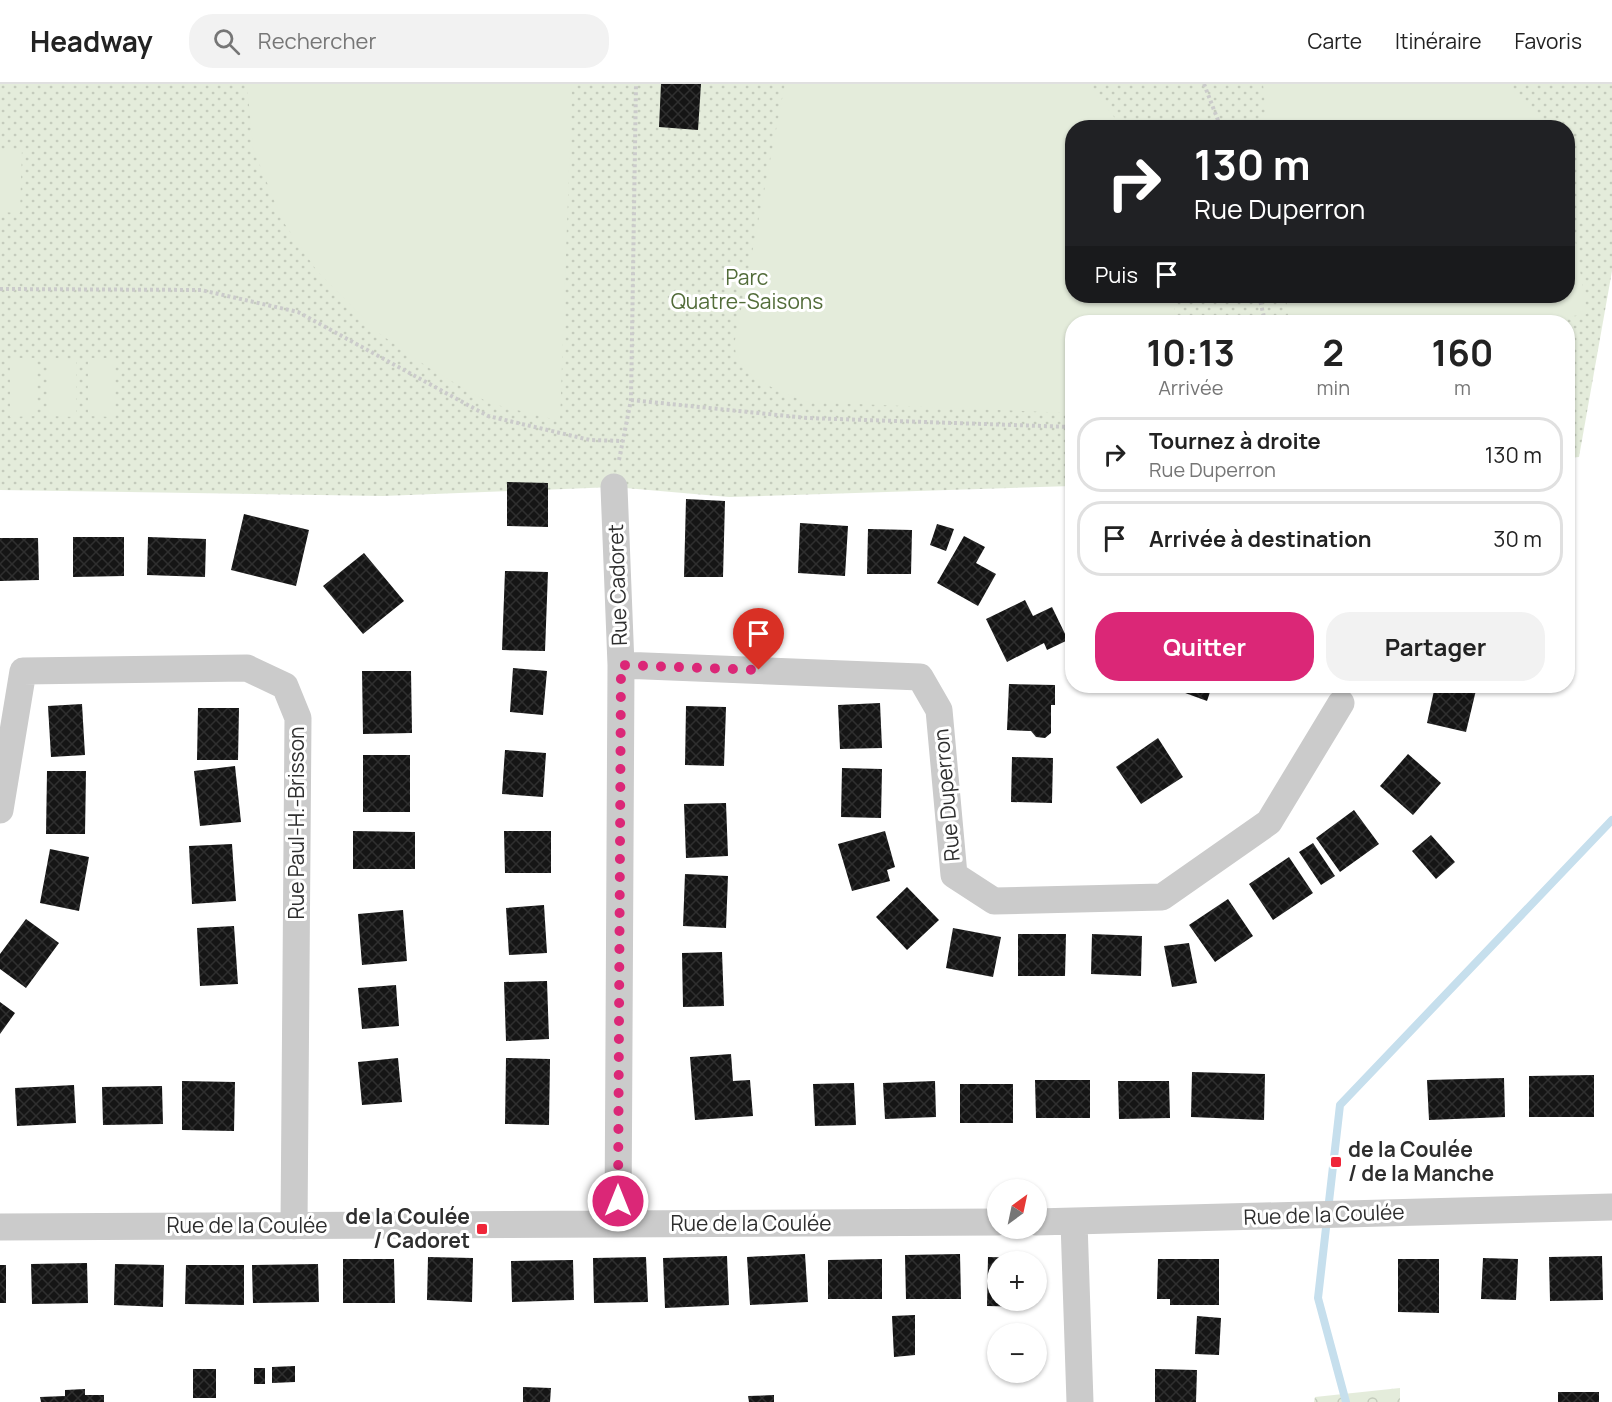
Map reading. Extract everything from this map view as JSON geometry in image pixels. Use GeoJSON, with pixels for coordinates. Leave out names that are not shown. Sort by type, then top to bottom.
{"type":"FeatureCollection","features":[{"type":"Feature","properties":{"kind":"street","name":"Rue Cadoret"},"geometry":{"type":"LineString","coordinates":[[614,487],[621,665],[618,1224]]}},
{"type":"Feature","properties":{"kind":"street","name":"Rue Duperron"},"geometry":{"type":"LineString","coordinates":[[621,665],[920,677],[939,710],[954,875],[994,901],[1162,897],[1269,822],[1341,703]]}},
{"type":"Feature","properties":{"kind":"street","name":"Rue Paul-H.-Brisson"},"geometry":{"type":"LineString","coordinates":[[0,810],[23,671],[247,668],[285,686],[298,718],[294,1226]]}},
{"type":"Feature","properties":{"kind":"street","name":"Rue de la Coulée"},"geometry":{"type":"LineString","coordinates":[[1047,1222],[1612,1207]]}},
{"type":"Feature","properties":{"kind":"street","name":"Rue de la Coulée"},"geometry":{"type":"LineString","coordinates":[[0,1227],[987,1222]]}},
{"type":"Feature","properties":{"kind":"street"},"geometry":{"type":"LineString","coordinates":[[1074,1222],[1080,1402]]}},
{"type":"Feature","properties":{"kind":"path"},"geometry":{"type":"LineString","coordinates":[[614,487],[631,400],[636,84]]}},
{"type":"Feature","properties":{"kind":"path"},"geometry":{"type":"LineString","coordinates":[[1204,84],[1218,120]]}},
{"type":"Feature","properties":{"kind":"path"},"geometry":{"type":"LineString","coordinates":[[0,289],[201,290],[298,312],[488,416],[590,440],[623,441]]}},
{"type":"Feature","properties":{"kind":"path"},"geometry":{"type":"LineString","coordinates":[[631,400],[807,418],[1065,427]]}},
{"type":"Feature","properties":{"kind":"green space","name":"Parc Quatre-Saisons"},"geometry":{"type":"Polygon","coordinates":[[[0,84],[1612,84],[1612,271],[1579,457],[1575,457],[1575,315],[1065,315],[1065,486],[729,497],[614,487],[383,496],[0,490],[0,84]]]}},
{"type":"Feature","properties":{"kind":"green space"},"geometry":{"type":"Polygon","coordinates":[[[247,84],[572,84],[560,421],[489,403],[429,368],[377,332],[317,271],[282,220],[253,148],[247,84]]]}},
{"type":"Feature","properties":{"kind":"green space"},"geometry":{"type":"Polygon","coordinates":[[[785,84],[1088,84],[1116,120],[1065,120],[1065,303],[1174,303],[1175,315],[1065,315],[1065,413],[808,402],[779,391],[749,373],[737,358],[735,340],[785,84]]]}},
{"type":"Feature","properties":{"kind":"green space"},"geometry":{"type":"Polygon","coordinates":[[[1263,84],[1505,84],[1536,114],[1539,120],[1266,120],[1263,84]]]}},
{"type":"Feature","properties":{"kind":"green space"},"geometry":{"type":"Polygon","coordinates":[[[0,149],[22,149],[20,213],[0,212],[0,149]]]}},
{"type":"Feature","properties":{"kind":"green space"},"geometry":{"type":"Polygon","coordinates":[[[1575,239],[1587,314],[1575,316],[1288,315],[1287,303],[1575,303],[1575,239]]]}},
{"type":"Feature","properties":{"kind":"green space"},"geometry":{"type":"Polygon","coordinates":[[[10,358],[37,358],[37,416],[10,417],[10,358]]]}},
{"type":"Feature","properties":{"kind":"green space"},"geometry":{"type":"Polygon","coordinates":[[[48,358],[76,359],[76,417],[49,416],[48,358]]]}},
{"type":"Feature","properties":{"kind":"green space"},"geometry":{"type":"Polygon","coordinates":[[[88,358],[115,358],[115,417],[88,416],[88,358]]]}},
{"type":"Feature","properties":{"kind":"green space"},"geometry":{"type":"Polygon","coordinates":[[[1400,1388],[1400,1402],[1314,1402],[1315,1397],[1400,1388]]]}},
{"type":"Feature","properties":{"kind":"building"},"geometry":{"type":"Polygon","coordinates":[[[661,84],[701,84],[698,130],[659,127],[661,84]]]}},
{"type":"Feature","properties":{"kind":"building"},"geometry":{"type":"Polygon","coordinates":[[[507,482],[548,483],[548,527],[507,526],[507,482]]]}},
{"type":"Feature","properties":{"kind":"building"},"geometry":{"type":"Polygon","coordinates":[[[686,499],[725,501],[723,577],[684,577],[686,499]]]}},
{"type":"Feature","properties":{"kind":"building"},"geometry":{"type":"Polygon","coordinates":[[[244,514],[309,530],[296,586],[231,570],[244,514]]]}},
{"type":"Feature","properties":{"kind":"building"},"geometry":{"type":"Polygon","coordinates":[[[800,523],[848,526],[845,576],[798,573],[800,523]]]}},
{"type":"Feature","properties":{"kind":"building"},"geometry":{"type":"Polygon","coordinates":[[[937,524],[954,529],[946,551],[930,545],[937,524]]]}},
{"type":"Feature","properties":{"kind":"building"},"geometry":{"type":"Polygon","coordinates":[[[868,529],[912,530],[911,574],[867,574],[868,529]]]}},
{"type":"Feature","properties":{"kind":"building"},"geometry":{"type":"Polygon","coordinates":[[[964,536],[985,547],[976,563],[996,574],[978,606],[937,583],[964,536]]]}},
{"type":"Feature","properties":{"kind":"building"},"geometry":{"type":"Polygon","coordinates":[[[73,537],[124,537],[124,576],[73,577],[73,537]]]}},
{"type":"Feature","properties":{"kind":"building"},"geometry":{"type":"Polygon","coordinates":[[[148,537],[206,539],[205,577],[147,575],[148,537]]]}},
{"type":"Feature","properties":{"kind":"building"},"geometry":{"type":"Polygon","coordinates":[[[0,538],[38,538],[39,580],[0,581],[0,538]]]}},
{"type":"Feature","properties":{"kind":"building"},"geometry":{"type":"Polygon","coordinates":[[[364,553],[404,601],[363,634],[323,586],[364,553]]]}},
{"type":"Feature","properties":{"kind":"building"},"geometry":{"type":"Polygon","coordinates":[[[505,571],[548,572],[545,651],[502,650],[505,571]]]}},
{"type":"Feature","properties":{"kind":"building"},"geometry":{"type":"Polygon","coordinates":[[[1025,600],[1033,616],[1052,607],[1065,634],[1065,641],[1047,650],[1044,643],[1007,662],[986,619],[1025,600]]]}},
{"type":"Feature","properties":{"kind":"building"},"geometry":{"type":"Polygon","coordinates":[[[513,668],[547,671],[543,715],[510,712],[513,668]]]}},
{"type":"Feature","properties":{"kind":"building"},"geometry":{"type":"Polygon","coordinates":[[[362,671],[411,671],[412,733],[363,734],[362,671]]]}},
{"type":"Feature","properties":{"kind":"building"},"geometry":{"type":"Polygon","coordinates":[[[1009,684],[1055,685],[1055,705],[1051,705],[1051,733],[1045,738],[1036,737],[1031,731],[1007,730],[1009,684]]]}},
{"type":"Feature","properties":{"kind":"building"},"geometry":{"type":"Polygon","coordinates":[[[1185,693],[1210,693],[1207,701],[1185,693]]]}},
{"type":"Feature","properties":{"kind":"building"},"geometry":{"type":"Polygon","coordinates":[[[1433,693],[1475,693],[1466,732],[1427,723],[1433,693]]]}},
{"type":"Feature","properties":{"kind":"building"},"geometry":{"type":"Polygon","coordinates":[[[880,703],[882,748],[840,749],[838,705],[880,703]]]}},
{"type":"Feature","properties":{"kind":"building"},"geometry":{"type":"Polygon","coordinates":[[[82,704],[85,755],[51,757],[48,706],[82,704]]]}},
{"type":"Feature","properties":{"kind":"building"},"geometry":{"type":"Polygon","coordinates":[[[686,706],[726,707],[724,766],[685,765],[686,706]]]}},
{"type":"Feature","properties":{"kind":"building"},"geometry":{"type":"Polygon","coordinates":[[[198,708],[239,708],[238,760],[197,760],[198,708]]]}},
{"type":"Feature","properties":{"kind":"building"},"geometry":{"type":"Polygon","coordinates":[[[1158,738],[1183,777],[1141,804],[1116,767],[1158,738]]]}},
{"type":"Feature","properties":{"kind":"building"},"geometry":{"type":"Polygon","coordinates":[[[505,750],[546,753],[543,797],[502,794],[505,750]]]}},
{"type":"Feature","properties":{"kind":"building"},"geometry":{"type":"Polygon","coordinates":[[[1408,754],[1441,783],[1413,815],[1380,786],[1408,754]]]}},
{"type":"Feature","properties":{"kind":"building"},"geometry":{"type":"Polygon","coordinates":[[[363,755],[410,755],[410,812],[363,812],[363,755]]]}},
{"type":"Feature","properties":{"kind":"building"},"geometry":{"type":"Polygon","coordinates":[[[1012,757],[1053,758],[1052,803],[1011,802],[1012,757]]]}},
{"type":"Feature","properties":{"kind":"building"},"geometry":{"type":"Polygon","coordinates":[[[235,766],[241,822],[200,826],[194,771],[235,766]]]}},
{"type":"Feature","properties":{"kind":"building"},"geometry":{"type":"Polygon","coordinates":[[[842,768],[882,769],[881,818],[841,817],[842,768]]]}},
{"type":"Feature","properties":{"kind":"building"},"geometry":{"type":"Polygon","coordinates":[[[47,771],[86,771],[85,834],[46,834],[47,771]]]}},
{"type":"Feature","properties":{"kind":"building"},"geometry":{"type":"Polygon","coordinates":[[[726,803],[728,856],[686,858],[684,804],[726,803]]]}},
{"type":"Feature","properties":{"kind":"building"},"geometry":{"type":"Polygon","coordinates":[[[1354,810],[1379,844],[1340,872],[1316,838],[1354,810]]]}},
{"type":"Feature","properties":{"kind":"building"},"geometry":{"type":"Polygon","coordinates":[[[353,831],[415,832],[415,869],[353,869],[353,831]]]}},
{"type":"Feature","properties":{"kind":"building"},"geometry":{"type":"Polygon","coordinates":[[[504,831],[551,831],[551,873],[505,873],[504,831]]]}},
{"type":"Feature","properties":{"kind":"building"},"geometry":{"type":"Polygon","coordinates":[[[885,831],[895,867],[887,870],[890,881],[852,891],[838,844],[885,831]]]}},
{"type":"Feature","properties":{"kind":"building"},"geometry":{"type":"Polygon","coordinates":[[[1431,835],[1455,862],[1436,879],[1412,851],[1431,835]]]}},
{"type":"Feature","properties":{"kind":"building"},"geometry":{"type":"Polygon","coordinates":[[[1313,843],[1335,876],[1321,885],[1299,852],[1313,843]]]}},
{"type":"Feature","properties":{"kind":"building"},"geometry":{"type":"Polygon","coordinates":[[[232,844],[236,901],[192,904],[189,846],[232,844]]]}},
{"type":"Feature","properties":{"kind":"building"},"geometry":{"type":"Polygon","coordinates":[[[50,849],[89,857],[79,911],[40,903],[50,849]]]}},
{"type":"Feature","properties":{"kind":"building"},"geometry":{"type":"Polygon","coordinates":[[[1289,857],[1313,893],[1273,920],[1249,884],[1289,857]]]}},
{"type":"Feature","properties":{"kind":"building"},"geometry":{"type":"Polygon","coordinates":[[[685,874],[728,876],[726,928],[683,926],[685,874]]]}},
{"type":"Feature","properties":{"kind":"building"},"geometry":{"type":"Polygon","coordinates":[[[907,887],[939,920],[907,950],[876,917],[907,887]]]}},
{"type":"Feature","properties":{"kind":"building"},"geometry":{"type":"Polygon","coordinates":[[[1228,899],[1253,936],[1215,962],[1189,925],[1228,899]]]}},
{"type":"Feature","properties":{"kind":"building"},"geometry":{"type":"Polygon","coordinates":[[[544,905],[547,953],[509,955],[506,908],[544,905]]]}},
{"type":"Feature","properties":{"kind":"building"},"geometry":{"type":"Polygon","coordinates":[[[403,910],[407,961],[362,965],[358,914],[403,910]]]}},
{"type":"Feature","properties":{"kind":"building"},"geometry":{"type":"Polygon","coordinates":[[[26,919],[59,943],[26,988],[0,969],[0,954],[26,919]]]}},
{"type":"Feature","properties":{"kind":"building"},"geometry":{"type":"Polygon","coordinates":[[[234,926],[238,984],[200,986],[197,928],[234,926]]]}},
{"type":"Feature","properties":{"kind":"building"},"geometry":{"type":"Polygon","coordinates":[[[953,928],[1001,937],[993,977],[946,968],[953,928]]]}},
{"type":"Feature","properties":{"kind":"building"},"geometry":{"type":"Polygon","coordinates":[[[1018,934],[1066,934],[1065,976],[1018,976],[1018,934]]]}},
{"type":"Feature","properties":{"kind":"building"},"geometry":{"type":"Polygon","coordinates":[[[1092,934],[1142,936],[1141,976],[1091,974],[1092,934]]]}},
{"type":"Feature","properties":{"kind":"building"},"geometry":{"type":"Polygon","coordinates":[[[1189,943],[1197,983],[1172,987],[1164,946],[1189,943]]]}},
{"type":"Feature","properties":{"kind":"building"},"geometry":{"type":"Polygon","coordinates":[[[722,952],[724,1006],[683,1007],[682,953],[722,952]]]}},
{"type":"Feature","properties":{"kind":"building"},"geometry":{"type":"Polygon","coordinates":[[[547,981],[549,1039],[506,1041],[504,982],[547,981]]]}},
{"type":"Feature","properties":{"kind":"building"},"geometry":{"type":"Polygon","coordinates":[[[396,985],[399,1026],[362,1029],[358,988],[396,985]]]}},
{"type":"Feature","properties":{"kind":"building"},"geometry":{"type":"Polygon","coordinates":[[[0,1002],[15,1013],[0,1034],[0,1002]]]}},
{"type":"Feature","properties":{"kind":"building"},"geometry":{"type":"Polygon","coordinates":[[[731,1054],[733,1081],[750,1080],[753,1116],[695,1120],[690,1057],[731,1054]]]}},
{"type":"Feature","properties":{"kind":"building"},"geometry":{"type":"Polygon","coordinates":[[[398,1058],[402,1102],[362,1105],[358,1062],[398,1058]]]}},
{"type":"Feature","properties":{"kind":"building"},"geometry":{"type":"Polygon","coordinates":[[[506,1058],[550,1059],[549,1125],[505,1124],[506,1058]]]}},
{"type":"Feature","properties":{"kind":"building"},"geometry":{"type":"Polygon","coordinates":[[[1192,1072],[1265,1074],[1264,1120],[1191,1117],[1192,1072]]]}},
{"type":"Feature","properties":{"kind":"building"},"geometry":{"type":"Polygon","coordinates":[[[1594,1075],[1594,1117],[1529,1117],[1529,1076],[1594,1075]]]}},
{"type":"Feature","properties":{"kind":"building"},"geometry":{"type":"Polygon","coordinates":[[[1504,1078],[1505,1117],[1429,1120],[1427,1080],[1504,1078]]]}},
{"type":"Feature","properties":{"kind":"building"},"geometry":{"type":"Polygon","coordinates":[[[1035,1080],[1090,1080],[1090,1118],[1036,1118],[1035,1080]]]}},
{"type":"Feature","properties":{"kind":"building"},"geometry":{"type":"Polygon","coordinates":[[[182,1081],[235,1082],[234,1131],[182,1130],[182,1081]]]}},
{"type":"Feature","properties":{"kind":"building"},"geometry":{"type":"Polygon","coordinates":[[[935,1081],[936,1117],[885,1119],[883,1083],[935,1081]]]}},
{"type":"Feature","properties":{"kind":"building"},"geometry":{"type":"Polygon","coordinates":[[[1118,1081],[1169,1081],[1170,1118],[1119,1119],[1118,1081]]]}},
{"type":"Feature","properties":{"kind":"building"},"geometry":{"type":"Polygon","coordinates":[[[854,1083],[856,1125],[815,1126],[813,1084],[854,1083]]]}},
{"type":"Feature","properties":{"kind":"building"},"geometry":{"type":"Polygon","coordinates":[[[960,1084],[1013,1084],[1013,1123],[960,1123],[960,1084]]]}},
{"type":"Feature","properties":{"kind":"building"},"geometry":{"type":"Polygon","coordinates":[[[74,1085],[76,1123],[17,1126],[15,1088],[74,1085]]]}},
{"type":"Feature","properties":{"kind":"building"},"geometry":{"type":"Polygon","coordinates":[[[162,1086],[163,1124],[103,1125],[102,1087],[162,1086]]]}},
{"type":"Feature","properties":{"kind":"building"},"geometry":{"type":"Polygon","coordinates":[[[805,1254],[808,1302],[750,1305],[747,1257],[805,1254]]]}},
{"type":"Feature","properties":{"kind":"building"},"geometry":{"type":"Polygon","coordinates":[[[960,1254],[961,1299],[906,1299],[905,1255],[960,1254]]]}},
{"type":"Feature","properties":{"kind":"building"},"geometry":{"type":"Polygon","coordinates":[[[727,1256],[729,1305],[665,1308],[663,1258],[727,1256]]]}},
{"type":"Feature","properties":{"kind":"building"},"geometry":{"type":"Polygon","coordinates":[[[1602,1256],[1603,1300],[1550,1301],[1549,1257],[1602,1256]]]}},
{"type":"Feature","properties":{"kind":"building"},"geometry":{"type":"Polygon","coordinates":[[[428,1257],[473,1258],[472,1302],[427,1300],[428,1257]]]}},
{"type":"Feature","properties":{"kind":"building"},"geometry":{"type":"Polygon","coordinates":[[[646,1257],[648,1302],[594,1303],[593,1258],[646,1257]]]}},
{"type":"Feature","properties":{"kind":"building"},"geometry":{"type":"Polygon","coordinates":[[[1483,1258],[1518,1259],[1516,1300],[1481,1299],[1483,1258]]]}},
{"type":"Feature","properties":{"kind":"building"},"geometry":{"type":"Polygon","coordinates":[[[343,1259],[394,1259],[395,1303],[343,1303],[343,1259]]]}},
{"type":"Feature","properties":{"kind":"building"},"geometry":{"type":"Polygon","coordinates":[[[882,1259],[882,1299],[828,1299],[828,1260],[882,1259]]]}},
{"type":"Feature","properties":{"kind":"building"},"geometry":{"type":"Polygon","coordinates":[[[1158,1259],[1219,1259],[1219,1305],[1170,1305],[1170,1299],[1157,1299],[1158,1259]]]}},
{"type":"Feature","properties":{"kind":"building"},"geometry":{"type":"Polygon","coordinates":[[[1398,1259],[1439,1259],[1439,1313],[1398,1312],[1398,1259]]]}},
{"type":"Feature","properties":{"kind":"building"},"geometry":{"type":"Polygon","coordinates":[[[573,1260],[574,1300],[512,1302],[511,1261],[573,1260]]]}},
{"type":"Feature","properties":{"kind":"building"},"geometry":{"type":"Polygon","coordinates":[[[87,1263],[88,1303],[32,1304],[31,1264],[87,1263]]]}},
{"type":"Feature","properties":{"kind":"building"},"geometry":{"type":"Polygon","coordinates":[[[115,1264],[164,1265],[163,1307],[114,1305],[115,1264]]]}},
{"type":"Feature","properties":{"kind":"building"},"geometry":{"type":"Polygon","coordinates":[[[318,1264],[319,1302],[253,1303],[252,1265],[318,1264]]]}},
{"type":"Feature","properties":{"kind":"building"},"geometry":{"type":"Polygon","coordinates":[[[0,1265],[6,1265],[6,1303],[0,1303],[0,1265]]]}},
{"type":"Feature","properties":{"kind":"building"},"geometry":{"type":"Polygon","coordinates":[[[186,1265],[244,1265],[244,1305],[185,1304],[186,1265]]]}},
{"type":"Feature","properties":{"kind":"building"},"geometry":{"type":"Polygon","coordinates":[[[915,1315],[915,1355],[894,1357],[892,1316],[915,1315]]]}},
{"type":"Feature","properties":{"kind":"building"},"geometry":{"type":"Polygon","coordinates":[[[1197,1316],[1221,1318],[1219,1355],[1195,1354],[1197,1316]]]}},
{"type":"Feature","properties":{"kind":"building"},"geometry":{"type":"Polygon","coordinates":[[[295,1366],[295,1382],[272,1383],[272,1367],[295,1366]]]}},
{"type":"Feature","properties":{"kind":"building"},"geometry":{"type":"Polygon","coordinates":[[[254,1368],[265,1368],[265,1384],[254,1384],[254,1368]]]}},
{"type":"Feature","properties":{"kind":"building"},"geometry":{"type":"Polygon","coordinates":[[[193,1369],[216,1369],[216,1398],[193,1398],[193,1369]]]}},
{"type":"Feature","properties":{"kind":"building"},"geometry":{"type":"Polygon","coordinates":[[[1155,1369],[1197,1370],[1196,1402],[1155,1402],[1155,1369]]]}},
{"type":"Feature","properties":{"kind":"building"},"geometry":{"type":"Polygon","coordinates":[[[523,1387],[551,1388],[550,1402],[523,1402],[523,1387]]]}},
{"type":"Feature","properties":{"kind":"building"},"geometry":{"type":"Polygon","coordinates":[[[85,1389],[85,1395],[104,1395],[104,1402],[41,1402],[40,1397],[65,1396],[65,1390],[85,1389]]]}},
{"type":"Feature","properties":{"kind":"building"},"geometry":{"type":"Polygon","coordinates":[[[1558,1392],[1599,1392],[1599,1402],[1558,1402],[1558,1392]]]}},
{"type":"Feature","properties":{"kind":"building"},"geometry":{"type":"Polygon","coordinates":[[[774,1395],[774,1402],[749,1402],[748,1396],[774,1395]]]}},
{"type":"Feature","properties":{"kind":"waterway"},"geometry":{"type":"LineString","coordinates":[[1346,1402],[1318,1298],[1340,1105],[1612,820]]}},
{"type":"Feature","properties":{"kind":"place","name":"de la Coulée / de la Manche"},"geometry":{"type":"Point","coordinates":[1336,1162]}},
{"type":"Feature","properties":{"kind":"place","name":"de la Coulée / Cadoret"},"geometry":{"type":"Point","coordinates":[482,1229]}},
{"type":"Feature","properties":{"kind":"route"},"geometry":{"type":"LineString","coordinates":[[618,1201],[621,665],[759,670]]}}]}
